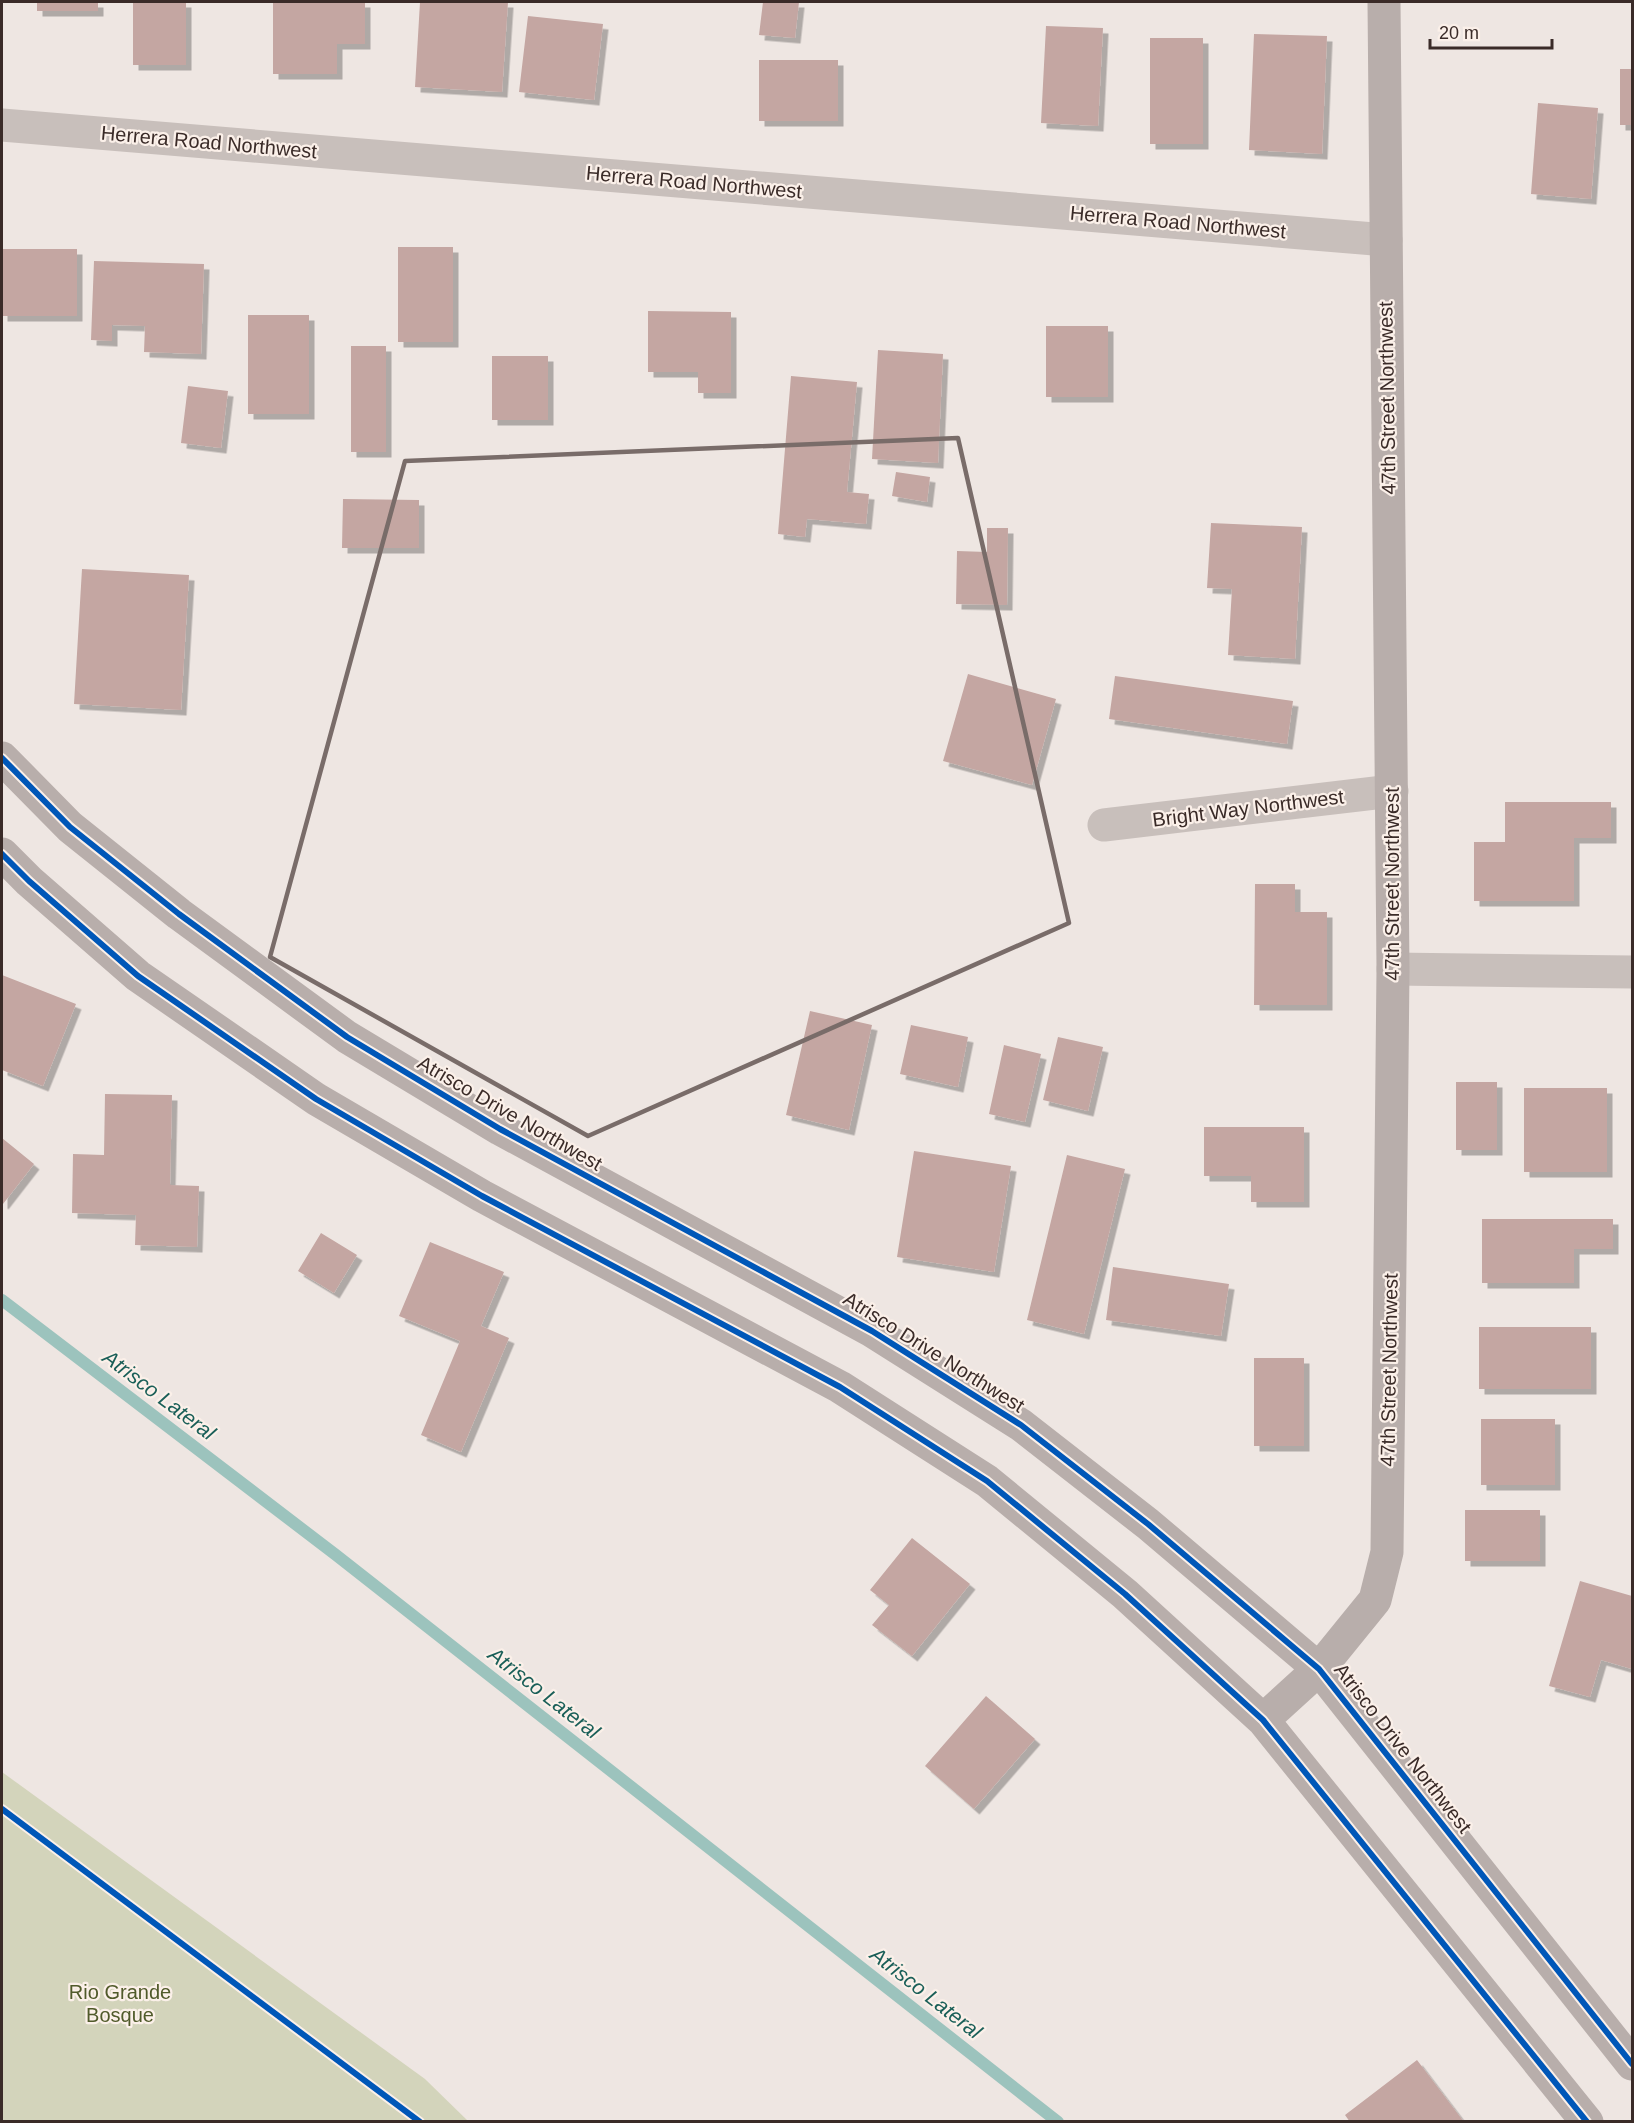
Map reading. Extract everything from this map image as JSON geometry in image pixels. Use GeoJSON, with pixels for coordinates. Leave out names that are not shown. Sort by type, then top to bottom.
{"type":"FeatureCollection","features":[{"type":"Feature","properties":{"kind":"main road","name":"47th Street Northwest"},"geometry":{"type":"LineString","coordinates":[[1263,1720],[1319,1669],[1375,1600],[1387,1552],[1393,969],[1384,2]]}},
{"type":"Feature","properties":{"kind":"main road","name":"Atrisco Drive Northwest"},"geometry":{"type":"LineString","coordinates":[[2,758],[69,827],[179,914],[347,1037],[500,1129],[872,1331],[1021,1425],[1148,1524],[1319,1669],[1632,2064]]}},
{"type":"Feature","properties":{"kind":"main road"},"geometry":{"type":"LineString","coordinates":[[2,854],[29,881],[138,976],[316,1099],[482,1196],[840,1387],[987,1481],[1125,1594],[1263,1720],[1587,2121]]}},
{"type":"Feature","properties":{"kind":"street","name":"Herrera Road Northwest"},"geometry":{"type":"LineString","coordinates":[[2,125],[1386,240]]}},
{"type":"Feature","properties":{"kind":"street","name":"Bright Way Northwest"},"geometry":{"type":"LineString","coordinates":[[1104,825],[1392,791]]}},
{"type":"Feature","properties":{"kind":"street"},"geometry":{"type":"LineString","coordinates":[[1393,969],[1632,972]]}},
{"type":"Feature","properties":{"kind":"path"},"geometry":{"type":"LineString","coordinates":[[2,1809],[420,2121]]}},
{"type":"Feature","properties":{"kind":"highlighted area"},"geometry":{"type":"Polygon","coordinates":[[[958,438],[1069,923],[588,1136],[270,957],[405,461],[958,438]]]}},
{"type":"Feature","properties":{"kind":"green space","name":"Rio Grande Bosque"},"geometry":{"type":"Polygon","coordinates":[[[2,1772],[425,2079],[468,2121],[2,2121],[2,1772]]]}},
{"type":"Feature","properties":{"kind":"building"},"geometry":{"type":"Polygon","coordinates":[[[37,2],[98,2],[98,11],[37,11],[37,2]]]}},
{"type":"Feature","properties":{"kind":"building"},"geometry":{"type":"Polygon","coordinates":[[[133,2],[186,2],[186,65],[133,65],[133,2]]]}},
{"type":"Feature","properties":{"kind":"building"},"geometry":{"type":"Polygon","coordinates":[[[273,2],[365,2],[365,44],[337,44],[337,74],[273,74],[273,2]]]}},
{"type":"Feature","properties":{"kind":"building"},"geometry":{"type":"Polygon","coordinates":[[[420,2],[508,2],[502,92],[415,87],[420,2]]]}},
{"type":"Feature","properties":{"kind":"building"},"geometry":{"type":"Polygon","coordinates":[[[763,2],[799,2],[795,38],[759,35],[763,2]]]}},
{"type":"Feature","properties":{"kind":"building"},"geometry":{"type":"Polygon","coordinates":[[[528,16],[603,24],[594,100],[519,92],[528,16]]]}},
{"type":"Feature","properties":{"kind":"building"},"geometry":{"type":"Polygon","coordinates":[[[1046,26],[1103,28],[1098,126],[1041,123],[1046,26]]]}},
{"type":"Feature","properties":{"kind":"building"},"geometry":{"type":"Polygon","coordinates":[[[1254,34],[1327,36],[1322,154],[1249,150],[1254,34]]]}},
{"type":"Feature","properties":{"kind":"building"},"geometry":{"type":"Polygon","coordinates":[[[1150,38],[1203,38],[1203,144],[1150,144],[1150,38]]]}},
{"type":"Feature","properties":{"kind":"building"},"geometry":{"type":"Polygon","coordinates":[[[759,60],[838,60],[838,121],[759,121],[759,60]]]}},
{"type":"Feature","properties":{"kind":"building"},"geometry":{"type":"Polygon","coordinates":[[[1620,69],[1632,69],[1632,125],[1620,125],[1620,69]]]}},
{"type":"Feature","properties":{"kind":"building"},"geometry":{"type":"Polygon","coordinates":[[[1538,103],[1598,108],[1591,199],[1531,194],[1538,103]]]}},
{"type":"Feature","properties":{"kind":"building"},"geometry":{"type":"Polygon","coordinates":[[[398,247],[453,247],[453,342],[398,342],[398,247]]]}},
{"type":"Feature","properties":{"kind":"building"},"geometry":{"type":"Polygon","coordinates":[[[2,249],[77,249],[77,316],[2,316],[2,249]]]}},
{"type":"Feature","properties":{"kind":"building"},"geometry":{"type":"Polygon","coordinates":[[[94,261],[204,264],[201,354],[144,352],[145,326],[112,325],[112,341],[91,340],[94,261]]]}},
{"type":"Feature","properties":{"kind":"building"},"geometry":{"type":"Polygon","coordinates":[[[648,311],[731,312],[731,393],[698,393],[698,372],[648,372],[648,311]]]}},
{"type":"Feature","properties":{"kind":"building"},"geometry":{"type":"Polygon","coordinates":[[[248,315],[309,315],[309,414],[248,414],[248,315]]]}},
{"type":"Feature","properties":{"kind":"building"},"geometry":{"type":"Polygon","coordinates":[[[1046,326],[1108,326],[1108,397],[1046,397],[1046,326]]]}},
{"type":"Feature","properties":{"kind":"building"},"geometry":{"type":"Polygon","coordinates":[[[351,346],[386,346],[386,452],[351,452],[351,346]]]}},
{"type":"Feature","properties":{"kind":"building"},"geometry":{"type":"Polygon","coordinates":[[[878,350],[943,354],[938,463],[872,459],[878,350]]]}},
{"type":"Feature","properties":{"kind":"building"},"geometry":{"type":"Polygon","coordinates":[[[492,356],[548,356],[548,420],[492,420],[492,356]]]}},
{"type":"Feature","properties":{"kind":"building"},"geometry":{"type":"Polygon","coordinates":[[[791,376],[857,382],[847,492],[869,494],[866,524],[807,519],[805,537],[778,534],[791,376]]]}},
{"type":"Feature","properties":{"kind":"building"},"geometry":{"type":"Polygon","coordinates":[[[188,386],[228,391],[221,448],[181,443],[188,386]]]}},
{"type":"Feature","properties":{"kind":"building"},"geometry":{"type":"Polygon","coordinates":[[[896,472],[930,477],[927,502],[892,496],[896,472]]]}},
{"type":"Feature","properties":{"kind":"building"},"geometry":{"type":"Polygon","coordinates":[[[343,499],[419,500],[419,548],[342,548],[343,499]]]}},
{"type":"Feature","properties":{"kind":"building"},"geometry":{"type":"Polygon","coordinates":[[[1211,523],[1302,527],[1295,659],[1228,655],[1232,589],[1207,588],[1211,523]]]}},
{"type":"Feature","properties":{"kind":"building"},"geometry":{"type":"Polygon","coordinates":[[[987,528],[1008,528],[1007,605],[956,604],[957,551],[987,552],[987,528]]]}},
{"type":"Feature","properties":{"kind":"building"},"geometry":{"type":"Polygon","coordinates":[[[82,569],[189,575],[181,710],[74,704],[82,569]]]}},
{"type":"Feature","properties":{"kind":"building"},"geometry":{"type":"Polygon","coordinates":[[[968,674],[1056,699],[1032,785],[943,761],[968,674]]]}},
{"type":"Feature","properties":{"kind":"building"},"geometry":{"type":"Polygon","coordinates":[[[1115,676],[1293,701],[1287,744],[1109,719],[1115,676]]]}},
{"type":"Feature","properties":{"kind":"building"},"geometry":{"type":"Polygon","coordinates":[[[1505,802],[1611,802],[1611,838],[1574,838],[1574,901],[1474,901],[1474,842],[1505,842],[1505,802]]]}},
{"type":"Feature","properties":{"kind":"building"},"geometry":{"type":"Polygon","coordinates":[[[1255,884],[1295,884],[1295,912],[1327,912],[1327,1005],[1254,1005],[1255,884]]]}},
{"type":"Feature","properties":{"kind":"building"},"geometry":{"type":"Polygon","coordinates":[[[2,975],[76,1004],[43,1086],[2,1070],[2,975]]]}},
{"type":"Feature","properties":{"kind":"building"},"geometry":{"type":"Polygon","coordinates":[[[810,1011],[872,1025],[849,1130],[786,1115],[810,1011]]]}},
{"type":"Feature","properties":{"kind":"building"},"geometry":{"type":"Polygon","coordinates":[[[911,1025],[968,1037],[958,1087],[900,1074],[911,1025]]]}},
{"type":"Feature","properties":{"kind":"building"},"geometry":{"type":"Polygon","coordinates":[[[1058,1037],[1103,1047],[1088,1111],[1043,1100],[1058,1037]]]}},
{"type":"Feature","properties":{"kind":"building"},"geometry":{"type":"Polygon","coordinates":[[[1004,1045],[1041,1054],[1025,1122],[989,1114],[1004,1045]]]}},
{"type":"Feature","properties":{"kind":"building"},"geometry":{"type":"Polygon","coordinates":[[[1456,1082],[1497,1082],[1497,1150],[1456,1150],[1456,1082]]]}},
{"type":"Feature","properties":{"kind":"building"},"geometry":{"type":"Polygon","coordinates":[[[1524,1088],[1607,1088],[1607,1172],[1524,1172],[1524,1088]]]}},
{"type":"Feature","properties":{"kind":"building"},"geometry":{"type":"Polygon","coordinates":[[[105,1094],[172,1095],[170,1185],[199,1186],[197,1247],[135,1245],[136,1215],[72,1213],[73,1154],[104,1155],[105,1094]]]}},
{"type":"Feature","properties":{"kind":"building"},"geometry":{"type":"Polygon","coordinates":[[[1204,1127],[1304,1127],[1304,1202],[1251,1202],[1251,1176],[1204,1176],[1204,1127]]]}},
{"type":"Feature","properties":{"kind":"building"},"geometry":{"type":"Polygon","coordinates":[[[2,1138],[34,1164],[3,1204],[2,1203],[2,1138]]]}},
{"type":"Feature","properties":{"kind":"building"},"geometry":{"type":"Polygon","coordinates":[[[914,1151],[1011,1166],[994,1272],[897,1257],[914,1151]]]}},
{"type":"Feature","properties":{"kind":"building"},"geometry":{"type":"Polygon","coordinates":[[[1067,1155],[1125,1169],[1084,1334],[1027,1320],[1067,1155]]]}},
{"type":"Feature","properties":{"kind":"building"},"geometry":{"type":"Polygon","coordinates":[[[1482,1219],[1613,1219],[1613,1249],[1574,1249],[1574,1283],[1482,1283],[1482,1219]]]}},
{"type":"Feature","properties":{"kind":"building"},"geometry":{"type":"Polygon","coordinates":[[[321,1233],[357,1255],[334,1293],[298,1271],[321,1233]]]}},
{"type":"Feature","properties":{"kind":"building"},"geometry":{"type":"Polygon","coordinates":[[[430,1242],[504,1272],[481,1326],[509,1338],[461,1452],[421,1435],[460,1341],[399,1316],[430,1242]]]}},
{"type":"Feature","properties":{"kind":"building"},"geometry":{"type":"Polygon","coordinates":[[[1113,1267],[1229,1284],[1221,1336],[1106,1320],[1113,1267]]]}},
{"type":"Feature","properties":{"kind":"building"},"geometry":{"type":"Polygon","coordinates":[[[1479,1327],[1591,1327],[1591,1389],[1479,1389],[1479,1327]]]}},
{"type":"Feature","properties":{"kind":"building"},"geometry":{"type":"Polygon","coordinates":[[[1254,1358],[1304,1358],[1304,1446],[1254,1446],[1254,1358]]]}},
{"type":"Feature","properties":{"kind":"building"},"geometry":{"type":"Polygon","coordinates":[[[1481,1419],[1555,1419],[1555,1485],[1481,1485],[1481,1419]]]}},
{"type":"Feature","properties":{"kind":"building"},"geometry":{"type":"Polygon","coordinates":[[[1465,1510],[1540,1510],[1540,1561],[1465,1561],[1465,1510]]]}},
{"type":"Feature","properties":{"kind":"building"},"geometry":{"type":"Polygon","coordinates":[[[912,1538],[970,1584],[912,1656],[872,1625],[889,1605],[870,1590],[912,1538]]]}},
{"type":"Feature","properties":{"kind":"building"},"geometry":{"type":"Polygon","coordinates":[[[1580,1581],[1632,1596],[1632,1669],[1601,1660],[1590,1697],[1549,1686],[1580,1581]]]}},
{"type":"Feature","properties":{"kind":"building"},"geometry":{"type":"Polygon","coordinates":[[[986,1696],[1035,1739],[974,1809],[925,1766],[986,1696]]]}},
{"type":"Feature","properties":{"kind":"building"},"geometry":{"type":"Polygon","coordinates":[[[1417,2060],[1464,2122],[1350,2122],[1345,2115],[1417,2060]]]}},
{"type":"Feature","properties":{"kind":"waterway","name":"Atrisco Lateral"},"geometry":{"type":"LineString","coordinates":[[2,1300],[336,1555],[1058,2122]]}},
{"type":"Feature","properties":{"kind":"cycle path"},"geometry":{"type":"LineString","coordinates":[[2,758],[70,827],[179,914],[347,1037],[500,1129],[872,1331],[1021,1425],[1148,1524],[1319,1669],[1632,2064]]}},
{"type":"Feature","properties":{"kind":"cycle path"},"geometry":{"type":"LineString","coordinates":[[2,854],[29,881],[138,976],[316,1099],[482,1196],[840,1387],[987,1481],[1125,1594],[1263,1720],[1587,2122]]}},
{"type":"Feature","properties":{"kind":"cycle path"},"geometry":{"type":"LineString","coordinates":[[2,1809],[420,2122]]}}]}
